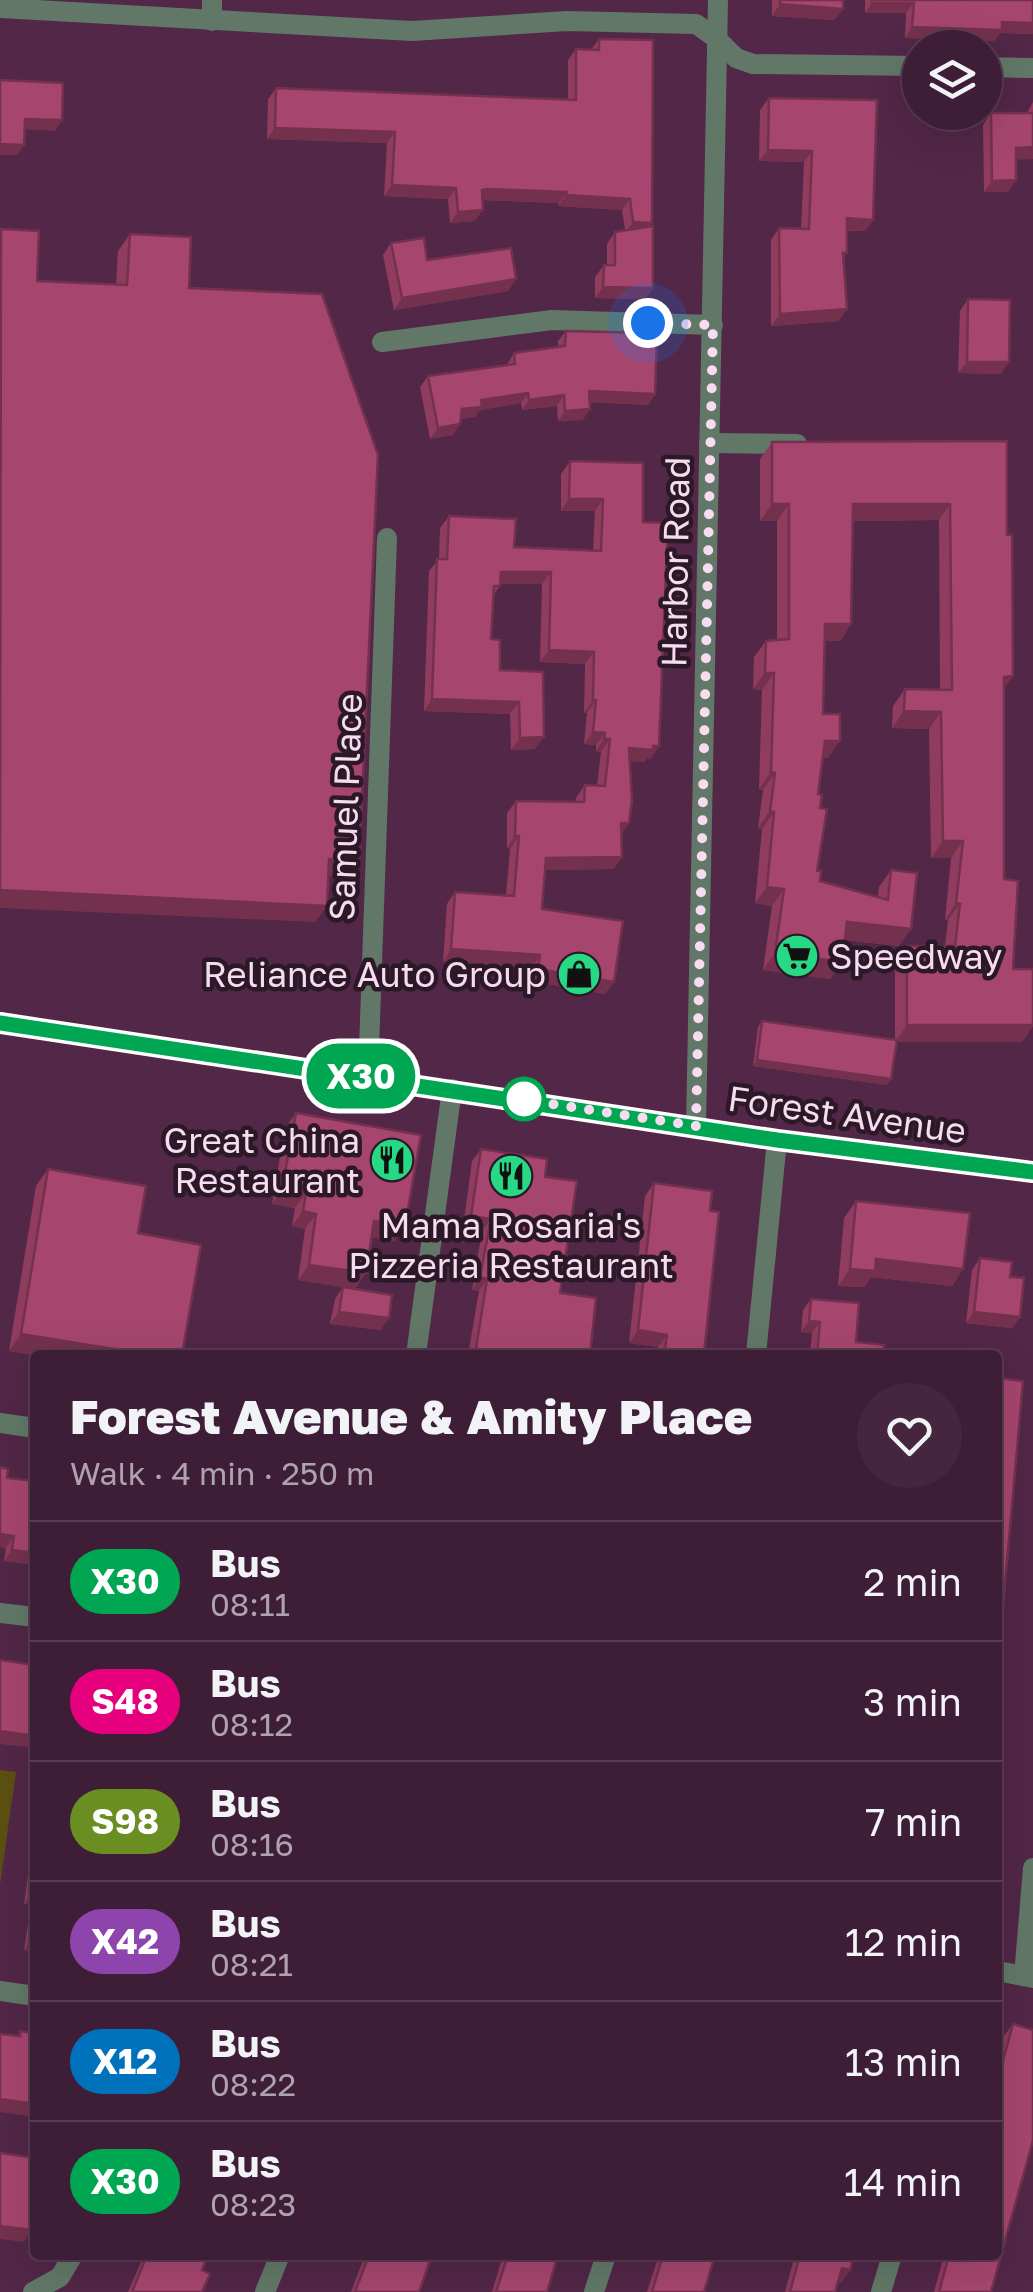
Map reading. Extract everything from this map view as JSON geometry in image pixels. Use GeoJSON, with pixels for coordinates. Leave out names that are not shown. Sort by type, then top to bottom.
{"type":"FeatureCollection","features":[{"type":"Feature","properties":{"kind":"main road","name":"Forest Avenue"},"geometry":{"type":"LineString","coordinates":[[0,1023],[777,1140],[1033,1172]]}},
{"type":"Feature","properties":{"kind":"street","name":"Harbor Road"},"geometry":{"type":"LineString","coordinates":[[696,1126],[718,0]]}},
{"type":"Feature","properties":{"kind":"street"},"geometry":{"type":"LineString","coordinates":[[0,8],[212,10],[412,31],[567,21],[696,24],[736,58],[753,64],[902,66]]}},
{"type":"Feature","properties":{"kind":"street"},"geometry":{"type":"LineString","coordinates":[[1002,67],[1033,68]]}},
{"type":"Feature","properties":{"kind":"street"},"geometry":{"type":"LineString","coordinates":[[382,342],[552,320],[713,325]]}},
{"type":"Feature","properties":{"kind":"street"},"geometry":{"type":"LineString","coordinates":[[710,443],[826,444]]}},
{"type":"Feature","properties":{"kind":"street","name":"Samuel Place"},"geometry":{"type":"LineString","coordinates":[[368,1077],[387,538]]}},
{"type":"Feature","properties":{"kind":"street"},"geometry":{"type":"LineString","coordinates":[[417,1350],[452,1089]]}},
{"type":"Feature","properties":{"kind":"street"},"geometry":{"type":"LineString","coordinates":[[756,1350],[777,1140]]}},
{"type":"Feature","properties":{"kind":"street"},"geometry":{"type":"LineString","coordinates":[[0,1423],[30,1427]]}},
{"type":"Feature","properties":{"kind":"street"},"geometry":{"type":"LineString","coordinates":[[0,1613],[30,1616]]}},
{"type":"Feature","properties":{"kind":"street"},"geometry":{"type":"LineString","coordinates":[[1002,1972],[1028,1977],[1033,1868]]}},
{"type":"Feature","properties":{"kind":"street"},"geometry":{"type":"LineString","coordinates":[[0,1991],[30,1995]]}},
{"type":"Feature","properties":{"kind":"street"},"geometry":{"type":"LineString","coordinates":[[39,2290],[60,2277],[70,2260]]}},
{"type":"Feature","properties":{"kind":"street"},"geometry":{"type":"LineString","coordinates":[[266,2292],[278,2260]]}},
{"type":"Feature","properties":{"kind":"street"},"geometry":{"type":"LineString","coordinates":[[594,2292],[604,2260]]}},
{"type":"Feature","properties":{"kind":"street"},"geometry":{"type":"LineString","coordinates":[[882,2292],[891,2260]]}},
{"type":"Feature","properties":{"kind":"shaded area"},"geometry":{"type":"Polygon","coordinates":[[[0,1770],[16,1772],[0,1885],[0,1770]]]}},
{"type":"Feature","properties":{"kind":"building"},"geometry":{"type":"Polygon","coordinates":[[[780,0],[843,0],[843,9],[780,4],[780,0]]]}},
{"type":"Feature","properties":{"kind":"building"},"geometry":{"type":"Polygon","coordinates":[[[1033,0],[1033,23],[1002,22],[1002,30],[912,27],[914,3],[872,3],[1033,0]]]}},
{"type":"Feature","properties":{"kind":"building"},"geometry":{"type":"Polygon","coordinates":[[[599,39],[653,40],[652,223],[633,222],[630,199],[566,195],[567,192],[487,189],[482,190],[483,210],[458,212],[456,188],[392,185],[395,132],[275,128],[276,88],[576,100],[576,49],[599,50],[599,39]]]}},
{"type":"Feature","properties":{"kind":"building"},"geometry":{"type":"Polygon","coordinates":[[[0,80],[63,83],[62,120],[25,119],[24,145],[0,144],[0,80]]]}},
{"type":"Feature","properties":{"kind":"building"},"geometry":{"type":"Polygon","coordinates":[[[769,98],[877,100],[873,220],[847,218],[847,253],[843,253],[847,309],[780,314],[779,228],[809,229],[812,151],[768,150],[769,98]]]}},
{"type":"Feature","properties":{"kind":"building"},"geometry":{"type":"Polygon","coordinates":[[[1002,113],[1033,113],[1033,147],[1016,148],[1016,180],[992,181],[991,130],[1002,130],[1002,113]]]}},
{"type":"Feature","properties":{"kind":"building"},"geometry":{"type":"Polygon","coordinates":[[[653,226],[653,288],[603,287],[604,265],[615,265],[615,232],[653,226]]]}},
{"type":"Feature","properties":{"kind":"building"},"geometry":{"type":"Polygon","coordinates":[[[1,229],[39,231],[37,281],[127,285],[130,234],[191,237],[189,288],[322,294],[378,455],[359,861],[329,859],[327,906],[0,890],[1,229]]]}},
{"type":"Feature","properties":{"kind":"building"},"geometry":{"type":"Polygon","coordinates":[[[424,238],[427,260],[511,248],[516,279],[402,298],[391,243],[424,238]]]}},
{"type":"Feature","properties":{"kind":"building"},"geometry":{"type":"Polygon","coordinates":[[[968,299],[1010,300],[1009,362],[967,362],[968,299]]]}},
{"type":"Feature","properties":{"kind":"building"},"geometry":{"type":"Polygon","coordinates":[[[566,331],[650,333],[650,337],[657,337],[655,394],[589,391],[590,409],[565,411],[564,395],[529,400],[528,393],[481,400],[482,407],[462,409],[460,424],[438,428],[428,376],[515,364],[514,353],[565,346],[566,331]]]}},
{"type":"Feature","properties":{"kind":"building"},"geometry":{"type":"Polygon","coordinates":[[[1007,441],[1013,676],[1004,677],[1004,879],[1018,881],[1013,969],[1033,969],[1033,1025],[907,1025],[907,946],[955,946],[960,904],[956,903],[963,841],[943,841],[941,712],[904,711],[905,689],[952,690],[950,504],[853,504],[851,624],[825,624],[823,714],[840,714],[840,741],[825,741],[818,794],[822,795],[820,808],[827,809],[817,871],[821,871],[820,881],[888,900],[891,870],[917,873],[911,929],[847,922],[842,962],[775,953],[784,889],[767,887],[775,773],[771,772],[774,673],[765,673],[766,641],[789,639],[789,504],[772,504],[772,442],[1007,441]]]}},
{"type":"Feature","properties":{"kind":"building"},"geometry":{"type":"Polygon","coordinates":[[[570,461],[643,463],[643,522],[668,523],[659,746],[653,746],[653,750],[629,748],[632,800],[629,823],[621,823],[622,857],[546,858],[542,909],[623,921],[614,982],[538,969],[540,955],[451,949],[455,892],[514,896],[519,836],[515,836],[516,801],[584,802],[585,785],[605,786],[610,739],[604,739],[605,733],[593,732],[594,652],[549,650],[551,572],[501,572],[500,586],[494,586],[491,639],[500,640],[500,670],[543,672],[544,737],[520,738],[519,702],[432,699],[437,559],[447,559],[449,516],[516,519],[514,547],[601,551],[603,499],[569,499],[570,461]]]}},
{"type":"Feature","properties":{"kind":"building"},"geometry":{"type":"Polygon","coordinates":[[[762,1021],[897,1040],[891,1079],[757,1060],[762,1021]]]}},
{"type":"Feature","properties":{"kind":"building"},"geometry":{"type":"Polygon","coordinates":[[[296,1113],[421,1135],[405,1226],[374,1221],[366,1273],[309,1265],[316,1214],[303,1211],[306,1193],[282,1189],[296,1113]]]}},
{"type":"Feature","properties":{"kind":"building"},"geometry":{"type":"Polygon","coordinates":[[[481,1149],[547,1159],[545,1177],[577,1181],[560,1293],[596,1298],[591,1350],[476,1350],[487,1279],[480,1277],[491,1219],[471,1216],[481,1149]]]}},
{"type":"Feature","properties":{"kind":"building"},"geometry":{"type":"Polygon","coordinates":[[[48,1169],[146,1186],[138,1233],[201,1245],[183,1350],[121,1350],[21,1334],[48,1169]]]}},
{"type":"Feature","properties":{"kind":"building"},"geometry":{"type":"Polygon","coordinates":[[[654,1183],[712,1191],[710,1211],[719,1212],[704,1350],[665,1350],[667,1335],[638,1330],[654,1183]]]}},
{"type":"Feature","properties":{"kind":"building"},"geometry":{"type":"Polygon","coordinates":[[[856,1201],[970,1213],[963,1269],[876,1259],[875,1271],[850,1269],[856,1201]]]}},
{"type":"Feature","properties":{"kind":"building"},"geometry":{"type":"Polygon","coordinates":[[[980,1258],[1012,1262],[1010,1277],[1024,1278],[1020,1317],[974,1312],[980,1258]]]}},
{"type":"Feature","properties":{"kind":"building"},"geometry":{"type":"Polygon","coordinates":[[[343,1287],[392,1295],[389,1318],[339,1312],[343,1287]]]}},
{"type":"Feature","properties":{"kind":"building"},"geometry":{"type":"Polygon","coordinates":[[[811,1299],[859,1303],[856,1342],[884,1345],[884,1350],[817,1350],[820,1322],[809,1321],[811,1299]]]}},
{"type":"Feature","properties":{"kind":"building"},"geometry":{"type":"Polygon","coordinates":[[[1002,1378],[1023,1381],[1002,1619],[1002,1378]]]}},
{"type":"Feature","properties":{"kind":"building"},"geometry":{"type":"Polygon","coordinates":[[[0,1467],[8,1469],[7,1478],[30,1480],[30,1552],[12,1550],[14,1536],[0,1534],[0,1467]]]}},
{"type":"Feature","properties":{"kind":"building"},"geometry":{"type":"Polygon","coordinates":[[[0,1660],[30,1664],[30,1735],[0,1731],[0,1660]]]}},
{"type":"Feature","properties":{"kind":"building"},"geometry":{"type":"Polygon","coordinates":[[[1013,2024],[1033,2030],[1033,2140],[1002,2252],[1002,2064],[1013,2024]]]}},
{"type":"Feature","properties":{"kind":"building"},"geometry":{"type":"Polygon","coordinates":[[[20,2031],[30,2032],[30,2103],[0,2099],[0,2034],[20,2036],[20,2031]]]}},
{"type":"Feature","properties":{"kind":"building"},"geometry":{"type":"Polygon","coordinates":[[[0,2153],[30,2157],[30,2230],[0,2226],[0,2153]]]}},
{"type":"Feature","properties":{"kind":"building"},"geometry":{"type":"Polygon","coordinates":[[[145,2260],[206,2260],[202,2270],[210,2274],[202,2292],[132,2292],[145,2260]]]}},
{"type":"Feature","properties":{"kind":"building"},"geometry":{"type":"Polygon","coordinates":[[[367,2260],[430,2260],[419,2292],[355,2292],[367,2260]]]}},
{"type":"Feature","properties":{"kind":"building"},"geometry":{"type":"Polygon","coordinates":[[[506,2260],[557,2260],[547,2292],[496,2292],[506,2260]]]}},
{"type":"Feature","properties":{"kind":"building"},"geometry":{"type":"Polygon","coordinates":[[[662,2260],[714,2260],[704,2292],[652,2292],[662,2260]]]}},
{"type":"Feature","properties":{"kind":"building"},"geometry":{"type":"Polygon","coordinates":[[[799,2260],[853,2260],[850,2270],[842,2268],[835,2292],[790,2292],[799,2260]]]}},
{"type":"Feature","properties":{"kind":"building"},"geometry":{"type":"Polygon","coordinates":[[[948,2260],[1000,2260],[991,2292],[939,2292],[948,2260]]]}},
{"type":"Feature","properties":{"kind":"bus line","name":"X30"},"geometry":{"type":"LineString","coordinates":[[0,1023],[777,1140],[1033,1172]]}},
{"type":"Feature","properties":{"kind":"place","name":"Speedway"},"geometry":{"type":"Point","coordinates":[797,956]}},
{"type":"Feature","properties":{"kind":"place","name":"Reliance Auto Group"},"geometry":{"type":"Point","coordinates":[579,974]}},
{"type":"Feature","properties":{"kind":"place","name":"Great China Restaurant"},"geometry":{"type":"Point","coordinates":[392,1160]}},
{"type":"Feature","properties":{"kind":"place","name":"Mama Rosaria's Pizzeria Restaurant"},"geometry":{"type":"Point","coordinates":[511,1176]}},
{"type":"Feature","properties":{"kind":"route"},"geometry":{"type":"LineString","coordinates":[[524,1099],[512,1098],[696,1126],[713,325],[648,323]]}}]}
